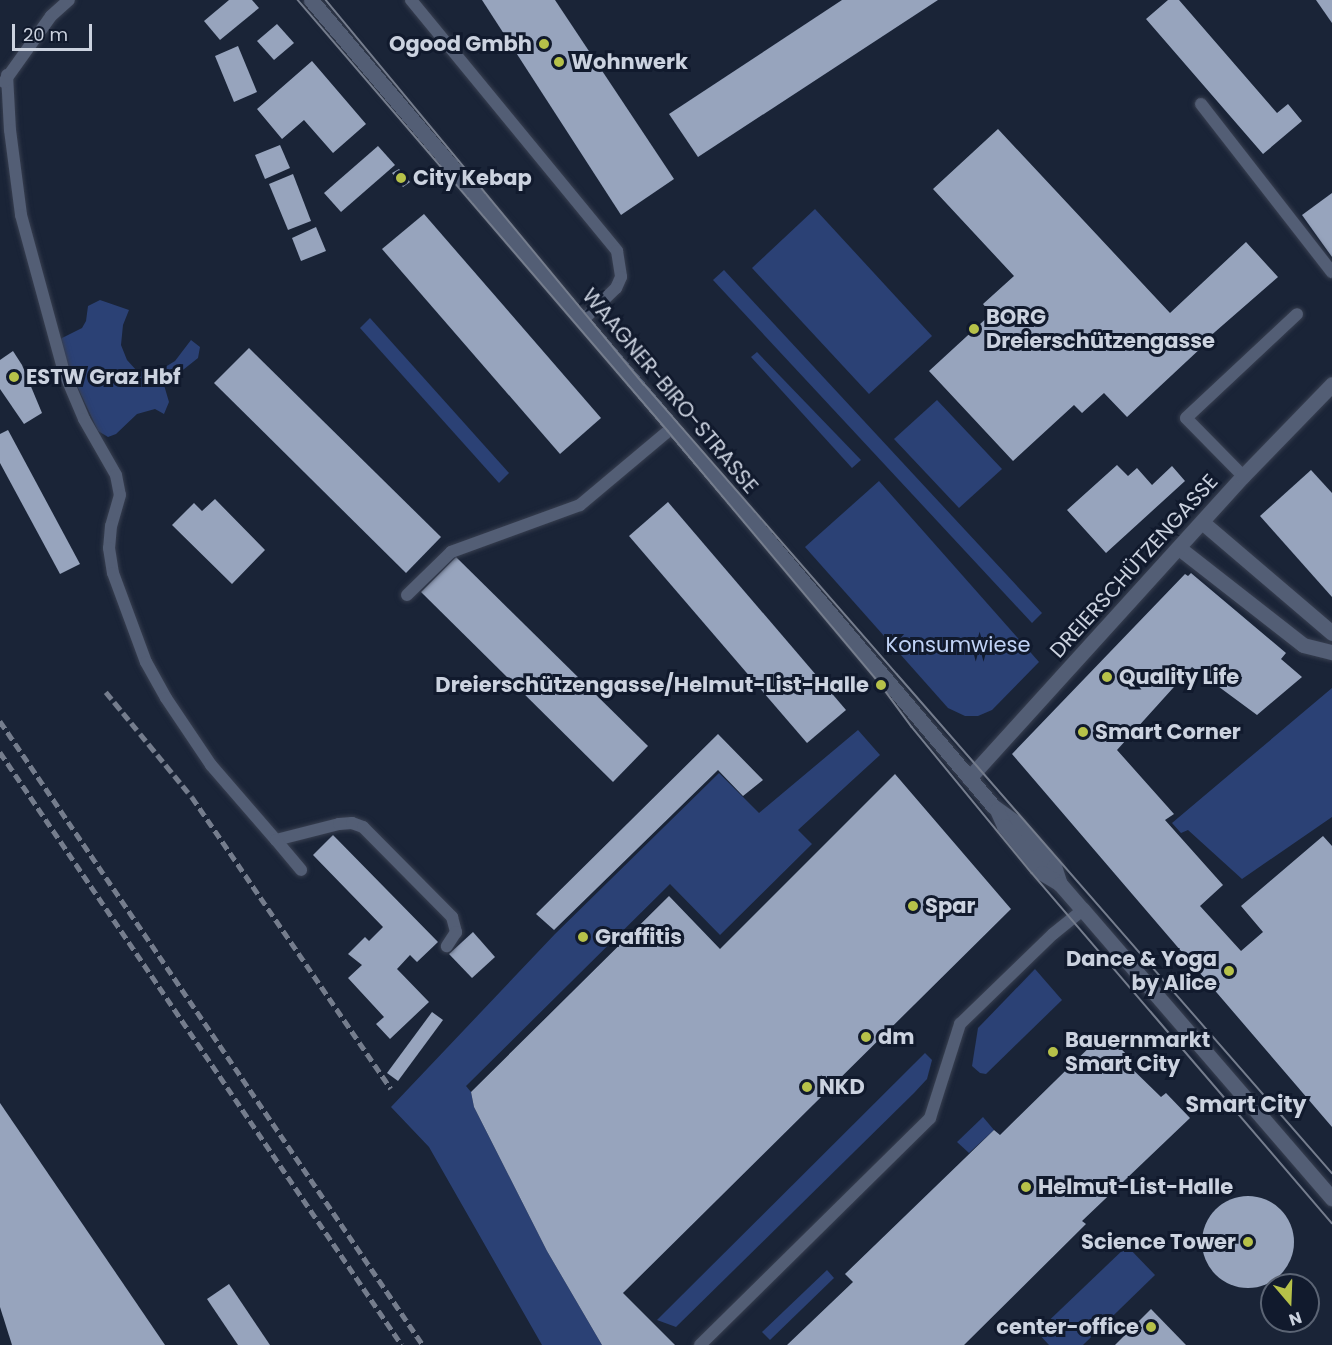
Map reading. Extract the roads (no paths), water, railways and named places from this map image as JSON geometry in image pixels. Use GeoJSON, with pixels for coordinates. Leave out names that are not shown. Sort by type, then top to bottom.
{"type":"FeatureCollection","features":[{"type":"Feature","properties":{"kind":"street","name":"WAAGNER-BIRO-STRASSE"},"geometry":{"type":"LineString","coordinates":[[311,0],[969,778],[997,810],[1015,822],[1054,866],[1060,884],[1332,1198]]}},
{"type":"Feature","properties":{"kind":"street","name":"DREIERSCHÜTZENGASSE"},"geometry":{"type":"LineString","coordinates":[[969,778],[1243,476],[1332,384]]}},
{"type":"Feature","properties":{"kind":"street"},"geometry":{"type":"LineString","coordinates":[[1202,522],[1332,633]]}},
{"type":"Feature","properties":{"kind":"street"},"geometry":{"type":"LineString","coordinates":[[1179,548],[1303,645],[1332,652]]}},
{"type":"Feature","properties":{"kind":"lane"},"geometry":{"type":"LineString","coordinates":[[0,88],[7,75],[51,16],[69,0]]}},
{"type":"Feature","properties":{"kind":"lane"},"geometry":{"type":"LineString","coordinates":[[411,0],[617,251],[621,277],[616,288],[582,321]]}},
{"type":"Feature","properties":{"kind":"lane"},"geometry":{"type":"LineString","coordinates":[[7,75],[10,130],[21,215],[49,325],[74,396],[116,475],[120,495],[111,526],[109,548],[112,573],[124,608],[146,662],[188,732],[211,765],[301,870]]}},
{"type":"Feature","properties":{"kind":"lane"},"geometry":{"type":"LineString","coordinates":[[1201,104],[1332,272]]}},
{"type":"Feature","properties":{"kind":"lane"},"geometry":{"type":"LineString","coordinates":[[1243,476],[1186,418],[1297,314]]}},
{"type":"Feature","properties":{"kind":"lane"},"geometry":{"type":"LineString","coordinates":[[407,595],[451,552],[580,505],[673,427]]}},
{"type":"Feature","properties":{"kind":"lane"},"geometry":{"type":"LineString","coordinates":[[276,840],[339,824],[352,823],[363,827],[452,917],[456,932],[447,946]]}},
{"type":"Feature","properties":{"kind":"lane"},"geometry":{"type":"LineString","coordinates":[[700,1345],[930,1118],[960,1024],[1053,934],[1083,910]]}},
{"type":"Feature","properties":{"kind":"tram line"},"geometry":{"type":"LineString","coordinates":[[298,0],[668,431],[881,685],[912,727],[1032,873],[1332,1223]]}},
{"type":"Feature","properties":{"kind":"tram line"},"geometry":{"type":"LineString","coordinates":[[326,0],[644,384],[1332,1173]]}},
{"type":"Feature","properties":{"kind":"railway"},"geometry":{"type":"LineString","coordinates":[[106,692],[192,797],[391,1089]]}},
{"type":"Feature","properties":{"kind":"railway"},"geometry":{"type":"LineString","coordinates":[[0,721],[423,1345]]}},
{"type":"Feature","properties":{"kind":"railway"},"geometry":{"type":"LineString","coordinates":[[0,752],[402,1345]]}},
{"type":"Feature","properties":{"kind":"place","name":"Ogood Gmbh"},"geometry":{"type":"Point","coordinates":[544,44]}},
{"type":"Feature","properties":{"kind":"place","name":"Wohnwerk"},"geometry":{"type":"Point","coordinates":[559,62]}},
{"type":"Feature","properties":{"kind":"place","name":"City Kebap"},"geometry":{"type":"Point","coordinates":[401,178]}},
{"type":"Feature","properties":{"kind":"place","name":"BORG Dreierschützengasse"},"geometry":{"type":"Point","coordinates":[974,329]}},
{"type":"Feature","properties":{"kind":"place","name":"ESTW Graz Hbf"},"geometry":{"type":"Point","coordinates":[14,377]}},
{"type":"Feature","properties":{"kind":"place","name":"Quality Life"},"geometry":{"type":"Point","coordinates":[1107,677]}},
{"type":"Feature","properties":{"kind":"place","name":"Dreierschützengasse/Helmut-List-Halle"},"geometry":{"type":"Point","coordinates":[881,685]}},
{"type":"Feature","properties":{"kind":"place","name":"Smart Corner"},"geometry":{"type":"Point","coordinates":[1083,732]}},
{"type":"Feature","properties":{"kind":"place","name":"Spar"},"geometry":{"type":"Point","coordinates":[913,906]}},
{"type":"Feature","properties":{"kind":"place","name":"Graffitis"},"geometry":{"type":"Point","coordinates":[583,937]}},
{"type":"Feature","properties":{"kind":"place","name":"Dance & Yoga by Alice"},"geometry":{"type":"Point","coordinates":[1229,971]}},
{"type":"Feature","properties":{"kind":"place","name":"dm"},"geometry":{"type":"Point","coordinates":[866,1037]}},
{"type":"Feature","properties":{"kind":"place","name":"Bauernmarkt Smart City"},"geometry":{"type":"Point","coordinates":[1053,1052]}},
{"type":"Feature","properties":{"kind":"place","name":"NKD"},"geometry":{"type":"Point","coordinates":[807,1087]}},
{"type":"Feature","properties":{"kind":"place","name":"Helmut-List-Halle"},"geometry":{"type":"Point","coordinates":[1026,1187]}},
{"type":"Feature","properties":{"kind":"place","name":"Science Tower"},"geometry":{"type":"Point","coordinates":[1248,1242]}},
{"type":"Feature","properties":{"kind":"place","name":"center-office"},"geometry":{"type":"Point","coordinates":[1151,1327]}},
{"type":"Feature","properties":{"kind":"district","name":"Smart City"},"geometry":{"type":"Point","coordinates":[1246,1105]}},
{"type":"Feature","properties":{"kind":"park label","name":"Konsumwiese"},"geometry":{"type":"Point","coordinates":[958,645]}}]}
